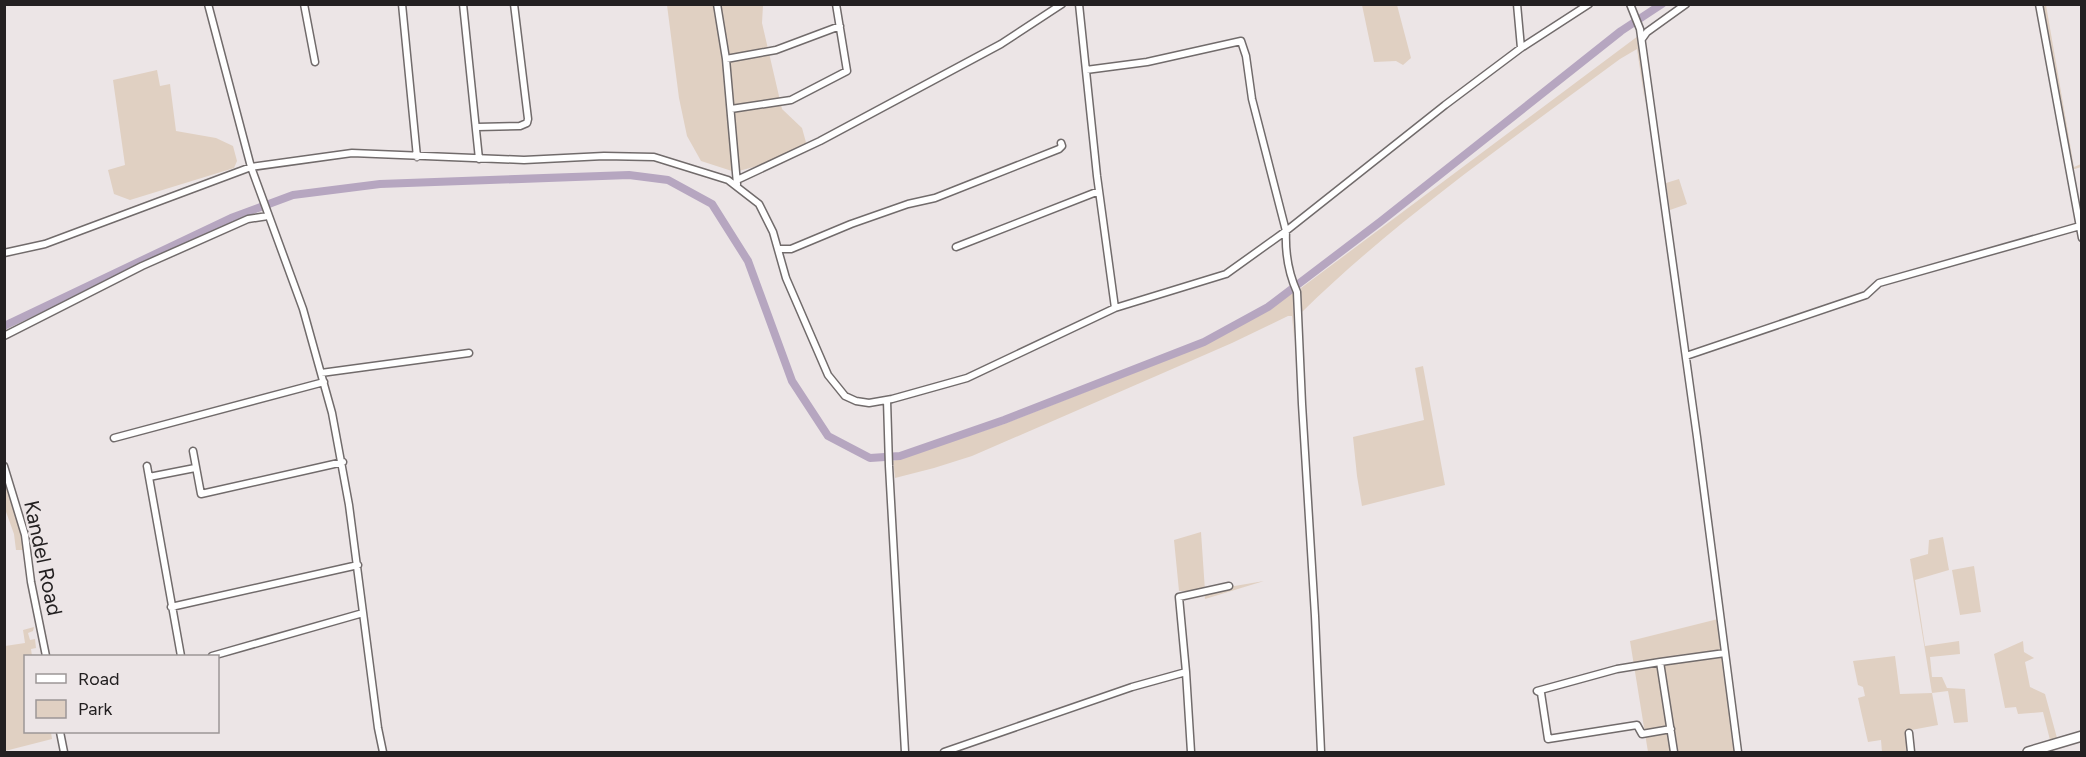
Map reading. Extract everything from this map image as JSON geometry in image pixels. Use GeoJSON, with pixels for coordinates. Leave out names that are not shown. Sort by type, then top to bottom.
{"type":"FeatureCollection","features":[{"type":"Feature","properties":{"kind":"main road"},"geometry":{"type":"LineString","coordinates":[[2031,752],[2082,736]]}},
{"type":"Feature","properties":{"kind":"street"},"geometry":{"type":"LineString","coordinates":[[208,4],[250,167],[303,309],[324,382],[343,462],[383,753]]}},
{"type":"Feature","properties":{"kind":"street"},"geometry":{"type":"LineString","coordinates":[[304,4],[315,62]]}},
{"type":"Feature","properties":{"kind":"street"},"geometry":{"type":"LineString","coordinates":[[402,4],[417,157]]}},
{"type":"Feature","properties":{"kind":"street"},"geometry":{"type":"LineString","coordinates":[[463,4],[479,159]]}},
{"type":"Feature","properties":{"kind":"street"},"geometry":{"type":"LineString","coordinates":[[477,127],[520,126],[528,119],[513,4]]}},
{"type":"Feature","properties":{"kind":"street"},"geometry":{"type":"LineString","coordinates":[[717,4],[726,59],[737,184]]}},
{"type":"Feature","properties":{"kind":"street"},"geometry":{"type":"LineString","coordinates":[[737,184],[1001,44],[1062,4]]}},
{"type":"Feature","properties":{"kind":"street"},"geometry":{"type":"LineString","coordinates":[[1079,4],[1099,191],[1115,308]]}},
{"type":"Feature","properties":{"kind":"street"},"geometry":{"type":"LineString","coordinates":[[1517,4],[1521,48]]}},
{"type":"Feature","properties":{"kind":"street"},"geometry":{"type":"LineString","coordinates":[[4,253],[45,244],[250,167],[352,153],[524,160],[603,156],[654,157],[737,184],[759,204],[773,232],[786,278],[828,375],[845,396],[869,403],[967,378],[1115,308],[1226,274],[1286,231],[1521,48],[1589,4]]}},
{"type":"Feature","properties":{"kind":"street"},"geometry":{"type":"LineString","coordinates":[[1630,4],[1642,41],[1738,753]]}},
{"type":"Feature","properties":{"kind":"street"},"geometry":{"type":"LineString","coordinates":[[1642,41],[1647,32],[1686,4]]}},
{"type":"Feature","properties":{"kind":"street"},"geometry":{"type":"LineString","coordinates":[[2039,4],[2068,174],[2082,238]]}},
{"type":"Feature","properties":{"kind":"street"},"geometry":{"type":"LineString","coordinates":[[731,109],[791,100],[847,71],[837,5]]}},
{"type":"Feature","properties":{"kind":"street"},"geometry":{"type":"LineString","coordinates":[[726,59],[776,50],[840,26]]}},
{"type":"Feature","properties":{"kind":"street"},"geometry":{"type":"LineString","coordinates":[[1086,70],[1147,63],[1241,41],[1246,56],[1252,99],[1286,231],[1285,251],[1290,276],[1297,292],[1321,753]]}},
{"type":"Feature","properties":{"kind":"street"},"geometry":{"type":"LineString","coordinates":[[778,249],[791,249],[851,224],[983,180],[1059,149],[1062,146],[1061,143]]}},
{"type":"Feature","properties":{"kind":"street"},"geometry":{"type":"LineString","coordinates":[[956,247],[1099,191]]}},
{"type":"Feature","properties":{"kind":"street"},"geometry":{"type":"LineString","coordinates":[[4,336],[153,261],[248,219],[268,213]]}},
{"type":"Feature","properties":{"kind":"street"},"geometry":{"type":"LineString","coordinates":[[1686,356],[1866,295],[1879,283],[2080,226]]}},
{"type":"Feature","properties":{"kind":"street"},"geometry":{"type":"LineString","coordinates":[[321,373],[469,352]]}},
{"type":"Feature","properties":{"kind":"street"},"geometry":{"type":"LineString","coordinates":[[114,438],[324,382]]}},
{"type":"Feature","properties":{"kind":"street"},"geometry":{"type":"LineString","coordinates":[[887,400],[906,753]]}},
{"type":"Feature","properties":{"kind":"street"},"geometry":{"type":"LineString","coordinates":[[193,450],[203,502]]}},
{"type":"Feature","properties":{"kind":"street"},"geometry":{"type":"LineString","coordinates":[[201,494],[343,462]]}},
{"type":"Feature","properties":{"kind":"street","name":"Kandel Road"},"geometry":{"type":"LineString","coordinates":[[4,466],[25,535],[31,582],[46,655]]}},
{"type":"Feature","properties":{"kind":"street"},"geometry":{"type":"LineString","coordinates":[[147,466],[181,655]]}},
{"type":"Feature","properties":{"kind":"street"},"geometry":{"type":"LineString","coordinates":[[149,477],[195,468]]}},
{"type":"Feature","properties":{"kind":"street"},"geometry":{"type":"LineString","coordinates":[[171,607],[358,565]]}},
{"type":"Feature","properties":{"kind":"street"},"geometry":{"type":"LineString","coordinates":[[1191,753],[1179,597],[1228,586]]}},
{"type":"Feature","properties":{"kind":"street"},"geometry":{"type":"LineString","coordinates":[[219,655],[363,613]]}},
{"type":"Feature","properties":{"kind":"street"},"geometry":{"type":"LineString","coordinates":[[1671,729],[1642,734],[1637,725],[1548,739],[1541,693],[1537,691],[1617,669],[1725,653]]}},
{"type":"Feature","properties":{"kind":"street"},"geometry":{"type":"LineString","coordinates":[[1660,662],[1674,753]]}},
{"type":"Feature","properties":{"kind":"street"},"geometry":{"type":"LineString","coordinates":[[944,753],[1132,687],[1186,672]]}},
{"type":"Feature","properties":{"kind":"street"},"geometry":{"type":"LineString","coordinates":[[60,733],[64,753]]}},
{"type":"Feature","properties":{"kind":"street"},"geometry":{"type":"LineString","coordinates":[[1910,733],[1911,753]]}},
{"type":"Feature","properties":{"kind":"green space"},"geometry":{"type":"Polygon","coordinates":[[[667,5],[763,5],[762,23],[782,109],[802,128],[807,146],[792,157],[735,172],[701,161],[687,136],[679,98],[667,5]]]}},
{"type":"Feature","properties":{"kind":"green space"},"geometry":{"type":"Polygon","coordinates":[[[1362,5],[1397,5],[1411,58],[1403,65],[1396,61],[1374,62],[1362,5]]]}},
{"type":"Feature","properties":{"kind":"green space"},"geometry":{"type":"Polygon","coordinates":[[[2043,5],[2046,5],[2074,167],[2081,164],[2081,167],[2075,169],[2070,169],[2043,5]]]}},
{"type":"Feature","properties":{"kind":"green space"},"geometry":{"type":"Polygon","coordinates":[[[1638,36],[1645,103],[1637,49],[1620,59],[1456,180],[1377,244],[1302,312],[1301,288],[1638,36]]]}},
{"type":"Feature","properties":{"kind":"green space"},"geometry":{"type":"Polygon","coordinates":[[[157,70],[160,86],[170,84],[176,131],[216,138],[233,146],[237,161],[234,168],[130,200],[114,194],[108,170],[125,165],[113,80],[157,70]]]}},
{"type":"Feature","properties":{"kind":"green space"},"geometry":{"type":"Polygon","coordinates":[[[1679,179],[1687,204],[1670,210],[1666,183],[1679,179]]]}},
{"type":"Feature","properties":{"kind":"green space"},"geometry":{"type":"Polygon","coordinates":[[[1293,292],[1294,338],[1292,316],[1288,316],[1232,343],[972,456],[895,478],[893,461],[1004,424],[1205,345],[1268,310],[1293,292]]]}},
{"type":"Feature","properties":{"kind":"green space"},"geometry":{"type":"Polygon","coordinates":[[[1423,366],[1445,485],[1362,506],[1353,437],[1424,420],[1415,368],[1423,366]]]}},
{"type":"Feature","properties":{"kind":"green space"},"geometry":{"type":"Polygon","coordinates":[[[4,475],[21,529],[24,550],[16,550],[14,534],[5,509],[4,475]]]}},
{"type":"Feature","properties":{"kind":"green space"},"geometry":{"type":"Polygon","coordinates":[[[1201,532],[1205,591],[1264,581],[1205,599],[1204,591],[1179,591],[1174,540],[1201,532]]]}},
{"type":"Feature","properties":{"kind":"green space"},"geometry":{"type":"Polygon","coordinates":[[[1943,537],[1949,570],[1915,580],[1925,646],[1959,641],[1960,654],[1930,657],[1932,677],[1942,677],[1947,688],[1965,689],[1968,722],[1954,723],[1948,691],[1932,693],[1910,559],[1928,554],[1929,540],[1943,537]]]}},
{"type":"Feature","properties":{"kind":"green space"},"geometry":{"type":"Polygon","coordinates":[[[1974,566],[1981,612],[1960,615],[1952,570],[1974,566]]]}},
{"type":"Feature","properties":{"kind":"green space"},"geometry":{"type":"Polygon","coordinates":[[[1718,619],[1735,752],[1648,752],[1630,641],[1718,619]]]}},
{"type":"Feature","properties":{"kind":"green space"},"geometry":{"type":"Polygon","coordinates":[[[34,627],[33,631],[28,633],[30,640],[35,639],[36,648],[31,649],[32,655],[24,655],[24,733],[51,733],[52,739],[5,751],[5,646],[25,643],[23,630],[34,627]]]}},
{"type":"Feature","properties":{"kind":"green space"},"geometry":{"type":"Polygon","coordinates":[[[2023,641],[2024,652],[2034,658],[2025,662],[2030,687],[2045,694],[2057,738],[2050,740],[2043,712],[2018,714],[2016,707],[2005,708],[1994,654],[2023,641]]]}},
{"type":"Feature","properties":{"kind":"green space"},"geometry":{"type":"Polygon","coordinates":[[[1895,656],[1900,694],[1932,693],[1938,725],[1906,731],[1906,752],[1882,752],[1881,740],[1868,742],[1858,698],[1865,696],[1863,687],[1858,685],[1853,661],[1895,656]]]}},
{"type":"Feature","properties":{"kind":"waterway"},"geometry":{"type":"LineString","coordinates":[[4,326],[231,218],[293,195],[380,184],[629,175],[668,180],[712,204],[748,261],[792,381],[828,436],[870,458],[900,456],[1004,420],[1204,342],[1268,307],[1380,222],[1621,31],[1662,4]]}}]}
